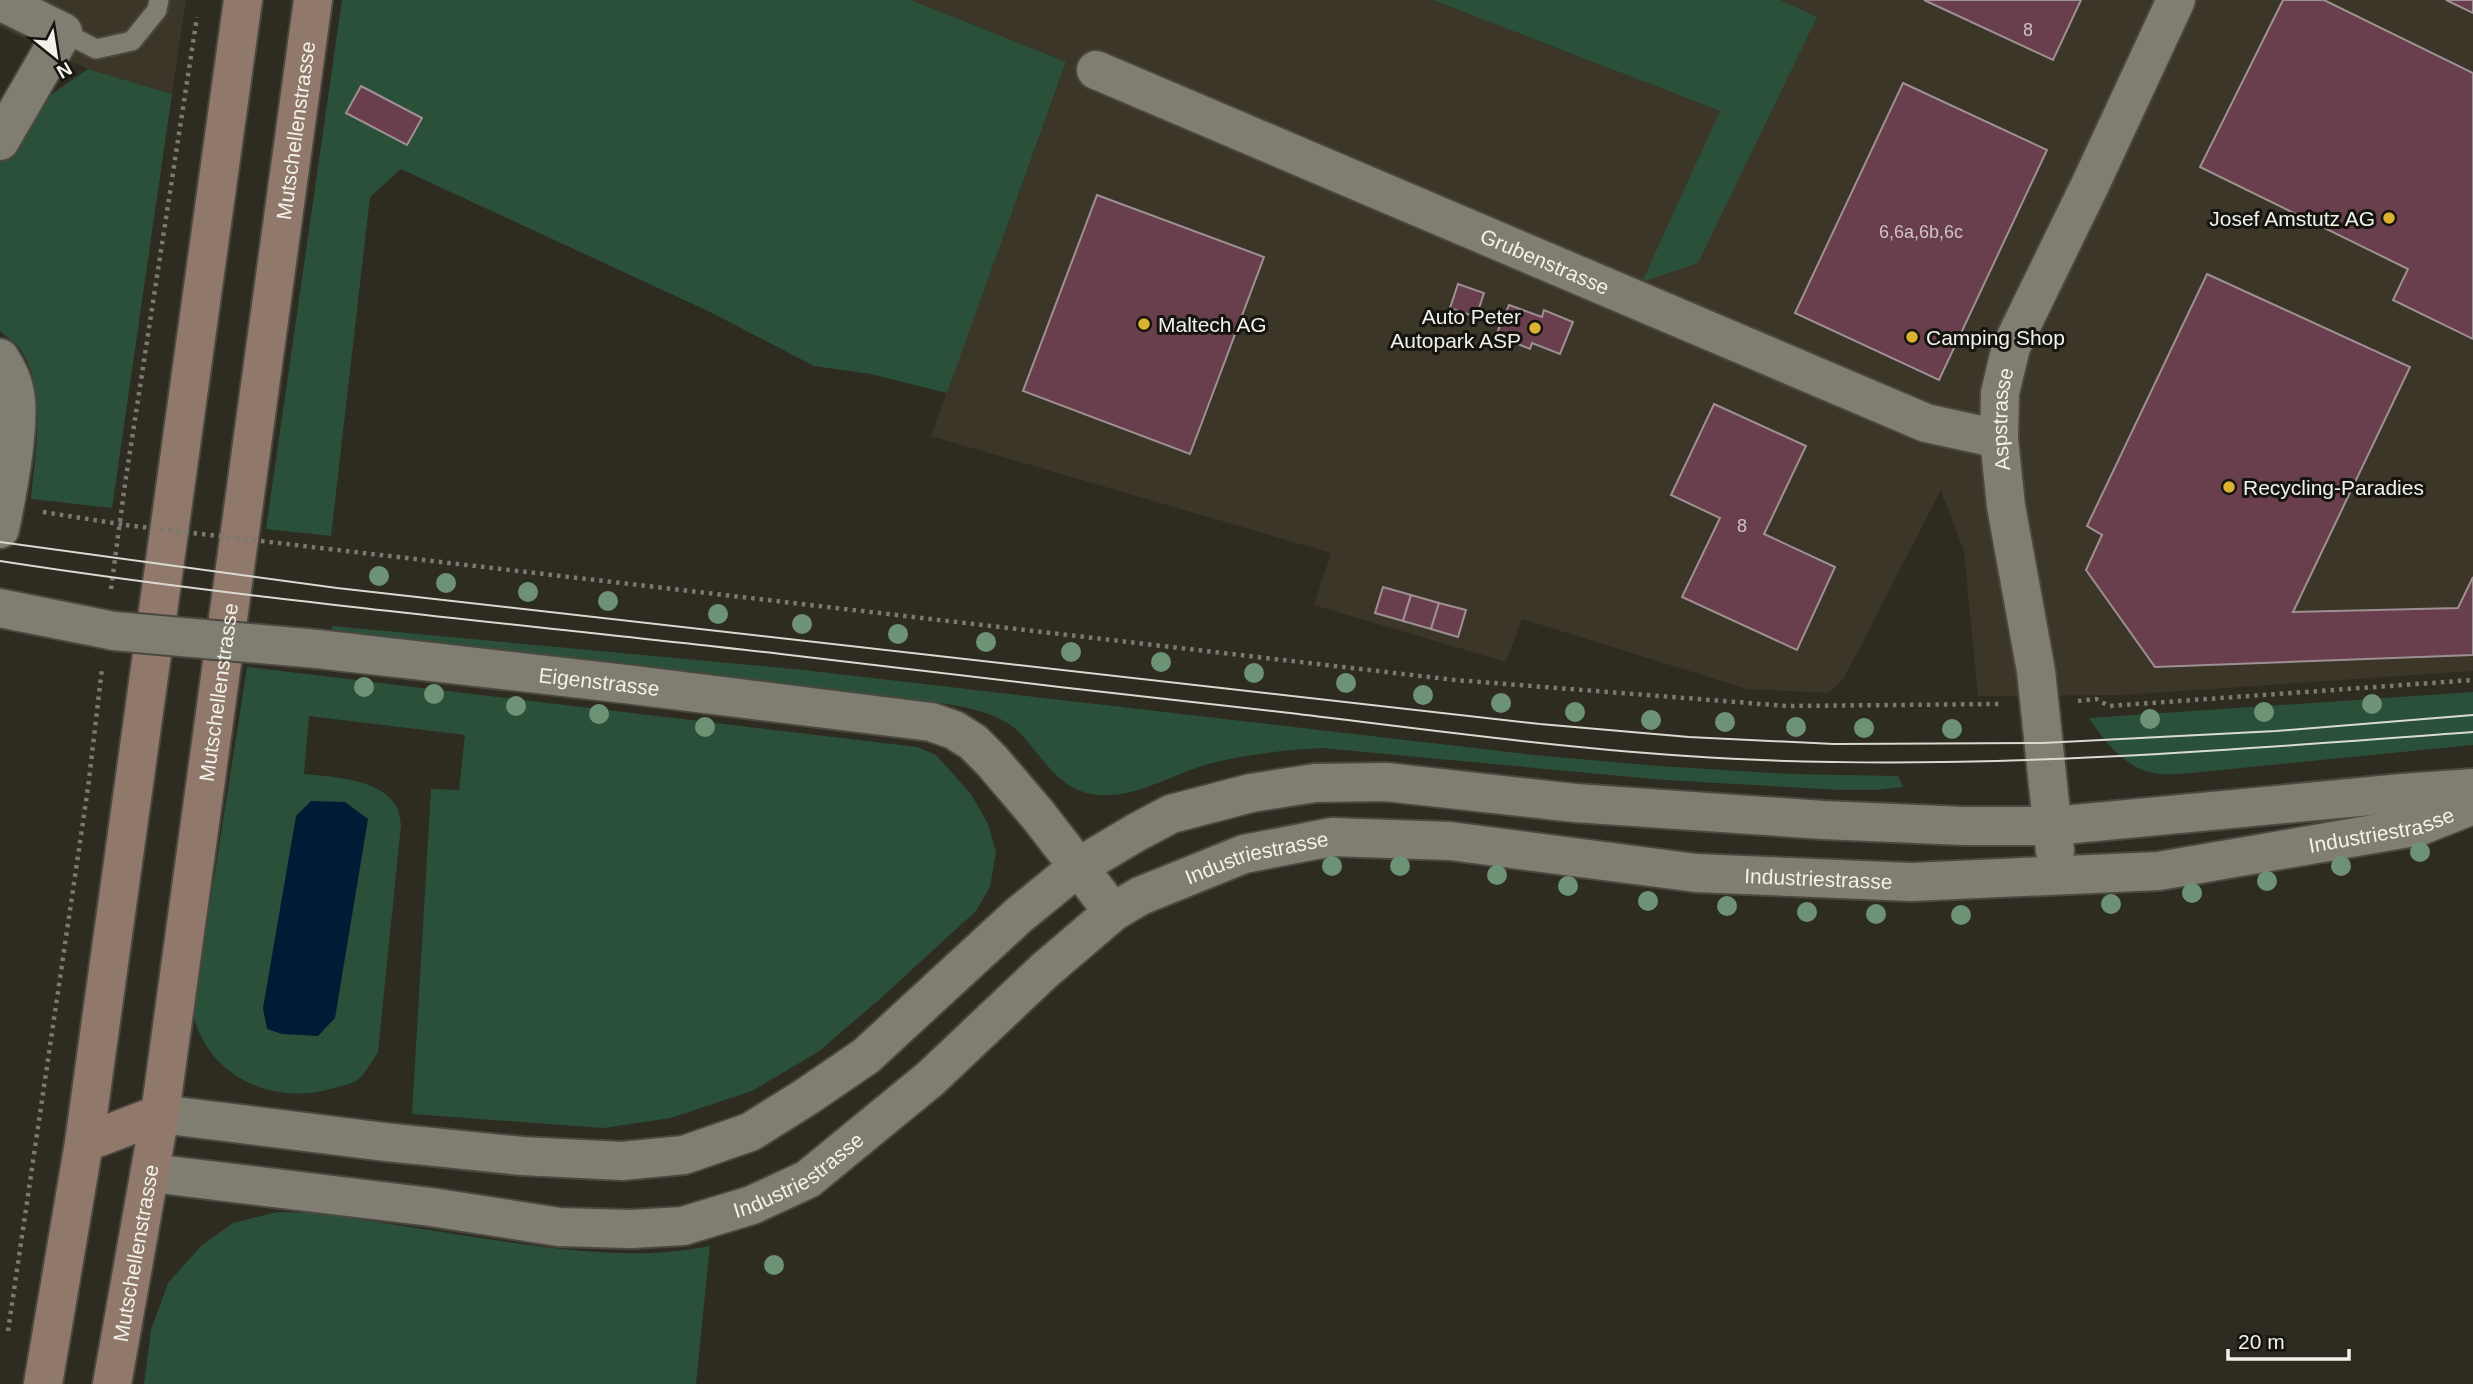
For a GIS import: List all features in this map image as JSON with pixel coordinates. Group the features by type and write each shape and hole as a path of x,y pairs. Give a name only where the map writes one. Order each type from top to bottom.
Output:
{"main road":[{"path":"43,1384 84,1143 243,0"},
{"name":"Mutschellenstrasse","path":"112,1384 160,1114 313,0"},
{"path":"84,1143 160,1114"},
{"path":"84,1143 151,1173"}],"street":[{"name":"Aspstrasse","path":"2056,874 2036,671 2006,506 1998,439 2000,393 2011,347 2176,0"},
{"path":"0,1 63,32 0,141"},
{"name":"Grubenstrasse","path":"1096,70 1926,423 1998,439"},
{"path":"0,358 9,372 17,412 3,514"},
{"name":"Eigenstrasse","path":"0,608 110,630 317,649 931,722 954,730 973,742 1038,816 1113,912"},
{"name":"Industriestrasse","path":"160,1114 522,1156 622,1161 684,1156 750,1132 866,1056 1019,915 1078,867 1171,814 1251,793 1315,783 1386,782 1575,803 1824,820 1964,826 2053,825 2473,788"},
{"name":"Industriestrasse","path":"151,1173 431,1207 559,1227 631,1229 683,1226 752,1205 808,1179 931,1078 1044,971 1113,912 1140,896 1244,854 1332,838 1450,841 1696,873 1911,883 2159,871 2420,826 2473,805"}],"lane":[{"path":"63,32 96,49 132,41 157,10 159,0"}],"path":[{"path":"6,1343 110,630 119,524 198,12"},
{"path":"3,514 34,511 126,525 1455,680 1787,706 1986,704"},
{"path":"2081,701 2096,699 2109,706 2473,680"}],"shaded area":[{"path":"0,0 186,0 172,94 88,69 0,27"},
{"path":"911,0 1433,0 1720,111 1769,0 2473,0 2473,671 2122,695 1978,696 1964,552 1941,490 1844,678 1829,693 1747,689 1522,619 1506,662 1314,605 1331,553 931,436 1066,63"}],"green space":[{"path":"342,0 911,0 1066,62 947,393 871,374 814,366 710,312 401,169 370,197 331,536 266,529"},
{"path":"1433,0 1780,0 1817,17 1698,263 1642,282 1720,111"},
{"path":"88,69 172,94 112,508 31,499 37,440 37,398 27,361 17,345 0,331 0,159 29,110"},
{"path":"332,626 804,670 1534,755 1790,774 1898,776 1903,787 1842,790 1664,780 1322,748 1229,759 1130,792 1095,795 1078,790 1061,779 1013,727 987,713 967,708 331,633"},
{"path":"247,667 917,747 936,755 971,794 988,824 996,852 990,887 976,911 818,1052 752,1091 671,1118 604,1128 412,1114 431,789 459,790 465,735 309,716 304,774 342,778 380,790 390,798 399,814 401,825 378,1052 362,1076 350,1084 311,1093 267,1090 228,1070 213,1055 201,1036 193,1014"},
{"path":"2473,692 2473,745 2181,774 2156,774 2133,765 2108,744 2089,718"},
{"path":"277,1212 318,1213 571,1250 654,1253 710,1246 696,1384 144,1384 151,1330 168,1283 202,1245 233,1223"}],"water":[{"path":"311,801 345,802 368,819 335,1018 318,1036 282,1034 267,1029 263,1008 296,816"}],"building":[{"path":"1924,0 2081,0 2053,60"},
{"name":"Josef Amstutz AG","path":"2283,0 2324,0 2473,73 2473,339 2393,300 2408,269 2200,167"},
{"path":"2446,0 2473,0 2473,13"},
{"path":"1903,83 2047,150 1939,380 1795,313"},
{"path":"361,86 422,118 407,145 346,113"},
{"name":"Maltech AG","path":"1097,195 1264,257 1190,454 1023,391"},
{"name":"Recycling-Paradies","path":"2207,274 2410,367 2293,612 2458,608 2473,577 2473,655 2155,667 2086,570 2102,535 2087,526"},
{"path":"1458,284 1484,293 1476,317 1450,308"},
{"name":"Auto Peter Autopark ASP","path":"1509,305 1542,317 1544,310 1573,322 1560,354 1532,343 1530,349 1496,335"},
{"path":"1714,404 1806,446 1764,534 1835,567 1797,650 1682,597 1720,518 1671,495"},
{"path":"1383,587 1411,595 1403,621 1375,613"},
{"path":"1411,595 1439,603 1431,629 1403,621"},
{"path":"1439,603 1466,610 1458,637 1431,629"}],"tram line":[{"path":"0,542 337,588 1540,724 1689,737 1834,744 2043,743 2276,731 2473,715"},
{"path":"0,561 292,600 1488,737 1687,756 1884,763 1982,761 2179,753 2473,732"}],"place":[{"name":"Josef Amstutz AG","path":"2389,218"},
{"name":"Maltech AG","path":"1144,324"},
{"name":"Auto Peter Autopark ASP","path":"1535,328"},
{"name":"Camping Shop","path":"1912,337"},
{"name":"Recycling-Paradies","path":"2229,487"}]}
